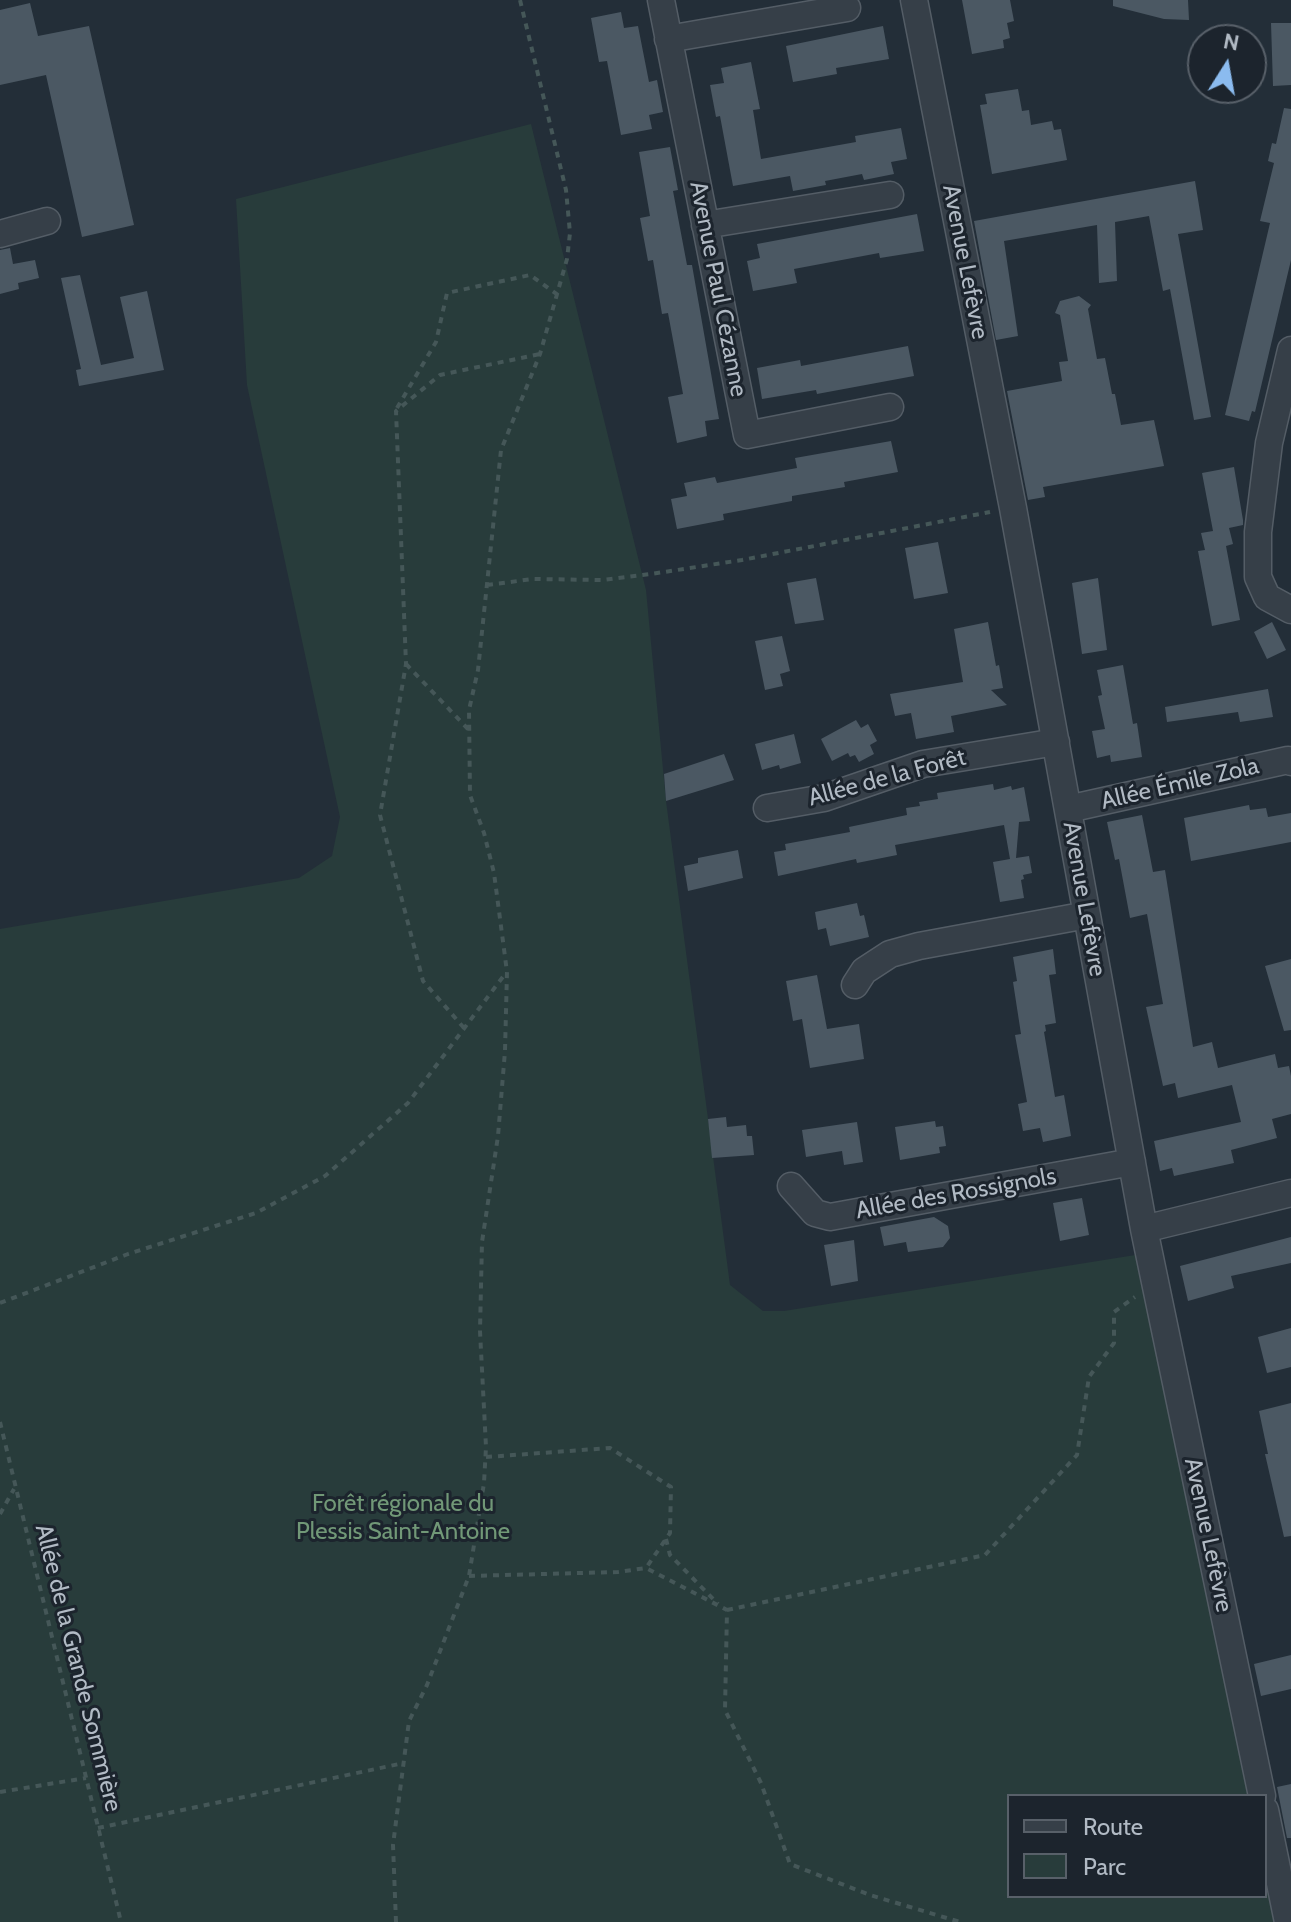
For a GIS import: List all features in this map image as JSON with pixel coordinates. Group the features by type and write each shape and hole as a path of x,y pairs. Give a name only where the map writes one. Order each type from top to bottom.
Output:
{"street":[{"name":"Avenue Paul Cézanne","path":"661,0 747,435 890,407"},
{"name":"Avenue Lefèvre","path":"914,0 1013,508 1144,1229 1262,1794"},
{"path":"668,39 847,8"},
{"path":"705,225 890,195"},
{"path":"0,234 47,221"},
{"path":"1291,350 1269,443 1258,532 1258,577 1267,597 1291,610"},
{"name":"Allée de la Forêt","path":"767,808 824,798 923,764 1056,742"},
{"name":"Allée Émile Zola","path":"1068,809 1288,760 1291,762"},
{"path":"855,985 864,971 890,954 1087,915"},
{"name":"Allée des Rossignols","path":"791,1186 815,1213 830,1217 1132,1162"},
{"path":"1144,1229 1291,1193"},
{"path":"1267,1820 1288,1922"}],"path":[{"path":"396,1922 393,1845 409,1721 427,1685 469,1576 486,1457 480,1331 482,1242 498,1136 507,972 494,873 470,795 468,729 501,450 540,354 558,295 570,233 566,190 520,0"},
{"path":"464,1028 423,981 380,815 406,664 396,411 436,342 447,293 530,275 558,295"},
{"path":"396,411 440,375 540,354"},
{"path":"487,585 533,579 602,580 651,574 742,560 1013,508"},
{"path":"406,664 468,729"},
{"path":"0,1303 128,1254 256,1213 325,1176 408,1103 507,972"},
{"path":"469,1576 618,1572 646,1568 726,1610 985,1555 1077,1455 1089,1377 1114,1343 1114,1312 1144,1291"},
{"name":"Allée de la Grande Sommière","path":"0,1422 121,1922"},
{"path":"486,1457 610,1448 671,1487 670,1533 646,1568"},
{"path":"0,1514 16,1487"},
{"path":"666,1539 670,1555 726,1610 725,1710 761,1783 790,1864 870,1895 960,1922"},
{"path":"98,1828 404,1763"},
{"path":"0,1792 86,1778"}],"green space":[{"name":"Forêt régionale du Plessis Saint-Antoine","path":"531,124 646,590 666,801 730,1285 763,1311 784,1311 1148,1253 1252,1794 1007,1794 1007,1898 1267,1898 1267,1875 1276,1922 0,1922 0,929 299,878 332,856 340,817 247,385 236,199"}],"building":[{"path":"962,0 1010,0 1014,21 1007,23 1010,38 1003,40 1004,48 972,54"},
{"path":"1113,0 1188,0 1189,20 1164,19 1113,6"},
{"path":"30,3 38,36 89,26 134,225 82,237 46,75 0,85 0,10"},
{"path":"621,12 624,28 638,26 649,82 657,80 663,112 649,115 652,129 621,135 607,61 599,62 591,18"},
{"path":"1271,23 1291,23 1291,85 1273,86"},
{"path":"883,26 889,59 836,68 837,74 793,82 786,46"},
{"path":"751,62 760,109 753,110 761,159 856,142 855,136 901,128 907,159 891,162 894,174 864,180 862,174 793,191 790,176 733,186 720,116 716,117 710,85 724,83 721,68"},
{"path":"1018,89 1022,111 1029,110 1031,125 1052,121 1054,130 1061,129 1067,160 992,174 980,105 987,104 985,94"},
{"path":"1284,108 1291,109 1291,260 1255,412 1252,411 1249,421 1225,415 1270,223 1260,221 1274,163 1268,161 1272,143 1276,144"},
{"path":"670,147 678,190 673,191 687,265 692,265 719,419 705,421 707,436 677,443 668,397 683,394 668,313 662,314 653,260 648,261 640,218 650,216 639,152"},
{"path":"1195,181 1203,230 1178,234 1211,417 1194,420 1170,289 1163,291 1149,216 1115,222 1117,281 1099,283 1097,225 1004,241 1018,336 996,340 974,221"},
{"path":"917,214 924,251 880,258 879,253 794,269 797,283 753,291 747,261 760,258 757,244"},
{"path":"10,248 13,264 35,260 39,278 18,283 19,289 0,294 0,250"},
{"path":"80,275 101,365 134,358 120,297 147,291 164,370 79,386 76,370 81,369 61,278"},
{"path":"1079,296 1091,305 1088,309 1097,359 1105,358 1121,425 1154,420 1164,466 1043,487 1045,497 1028,500 1007,391 1062,381 1059,362 1068,361 1060,315 1055,313 1060,301"},
{"path":"908,346 914,376 817,394 816,390 762,399 757,368 800,360 801,366"},
{"path":"891,441 898,472 844,482 845,487 792,496 792,501 723,514 724,520 677,529 671,499 687,496 684,483 715,477 717,483 797,468 795,458"},
{"path":"1234,467 1243,525 1229,528 1233,544 1226,546 1240,620 1212,626 1198,551 1205,550 1201,533 1213,531 1202,473"},
{"path":"938,542 948,593 914,599 905,548"},
{"path":"816,578 824,620 795,624 787,583"},
{"path":"1098,578 1107,650 1082,654 1072,583"},
{"path":"988,622 1003,688 991,690 1007,705 951,716 954,732 916,739 911,713 895,716 890,694 963,682 954,629"},
{"path":"1272,622 1286,650 1267,659 1254,632"},
{"path":"782,636 790,671 780,674 783,686 765,690 755,641"},
{"path":"1123,665 1142,757 1111,762 1110,755 1097,758 1092,731 1105,729 1098,696 1102,695 1097,670"},
{"path":"1268,689 1273,717 1240,722 1238,712 1167,722 1165,707"},
{"path":"856,720 861,728 868,724 877,741 870,745 874,754 859,762 855,755 850,757 848,753 832,761 821,739"},
{"path":"794,734 801,763 762,770 755,744"},
{"path":"724,754 734,780 666,801 664,774"},
{"path":"993,784 994,790 1024,787 1030,821 1019,822 1016,858 1029,856 1032,873 1023,875 1024,879 1021,880 1024,898 1000,902 993,862 1010,859 1004,825 895,845 897,855 857,863 856,859 778,876 774,852 786,850 785,844 850,832 849,827 907,815 906,808 938,799 937,793"},
{"path":"1249,805 1250,810 1266,808 1268,817 1291,813 1291,842 1191,861 1184,818"},
{"path":"1142,815 1153,872 1165,870 1193,1047 1212,1042 1218,1068 1275,1054 1278,1068 1289,1066 1291,1076 1291,1114 1272,1119 1277,1138 1231,1150 1234,1163 1174,1176 1172,1168 1160,1171 1154,1141 1241,1122 1232,1085 1178,1098 1175,1083 1163,1086 1146,1007 1163,1004 1147,914 1130,918 1119,859 1115,860 1107,822"},
{"path":"738,850 743,878 688,891 684,866 698,863 698,858"},
{"path":"857,903 860,916 864,915 869,937 830,946 826,928 818,930 815,912"},
{"path":"1053,949 1056,974 1049,975 1056,1023 1045,1025 1044,1032 1055,1097 1064,1095 1071,1136 1043,1142 1040,1128 1023,1131 1018,1104 1027,1102 1015,1035 1021,1034 1013,982 1017,981 1013,957"},
{"path":"1291,959 1291,1030 1284,1031 1265,966"},
{"path":"817,975 827,1029 859,1024 864,1059 810,1068 802,1019 793,1021 786,981"},
{"path":"726,1117 727,1127 746,1125 747,1136 752,1136 754,1155 712,1158 708,1119"},
{"path":"935,1121 936,1127 943,1126 946,1146 939,1147 940,1153 900,1160 895,1127"},
{"path":"857,1122 863,1162 844,1165 842,1151 806,1157 802,1130"},
{"path":"1082,1198 1089,1235 1060,1241 1053,1203"},
{"path":"934,1217 948,1226 950,1238 943,1247 908,1252 906,1242 884,1246 880,1227"},
{"path":"1291,1237 1291,1263 1231,1276 1234,1288 1188,1301 1180,1266"},
{"path":"854,1240 858,1281 831,1286 824,1245"},
{"path":"1291,1328 1291,1367 1267,1373 1258,1337"},
{"path":"1291,1403 1291,1536 1284,1537 1265,1454 1268,1454 1259,1411"},
{"path":"1291,1655 1291,1689 1261,1696 1254,1664"},
{"path":"1291,1784 1291,1838 1287,1838 1277,1787"}]}
